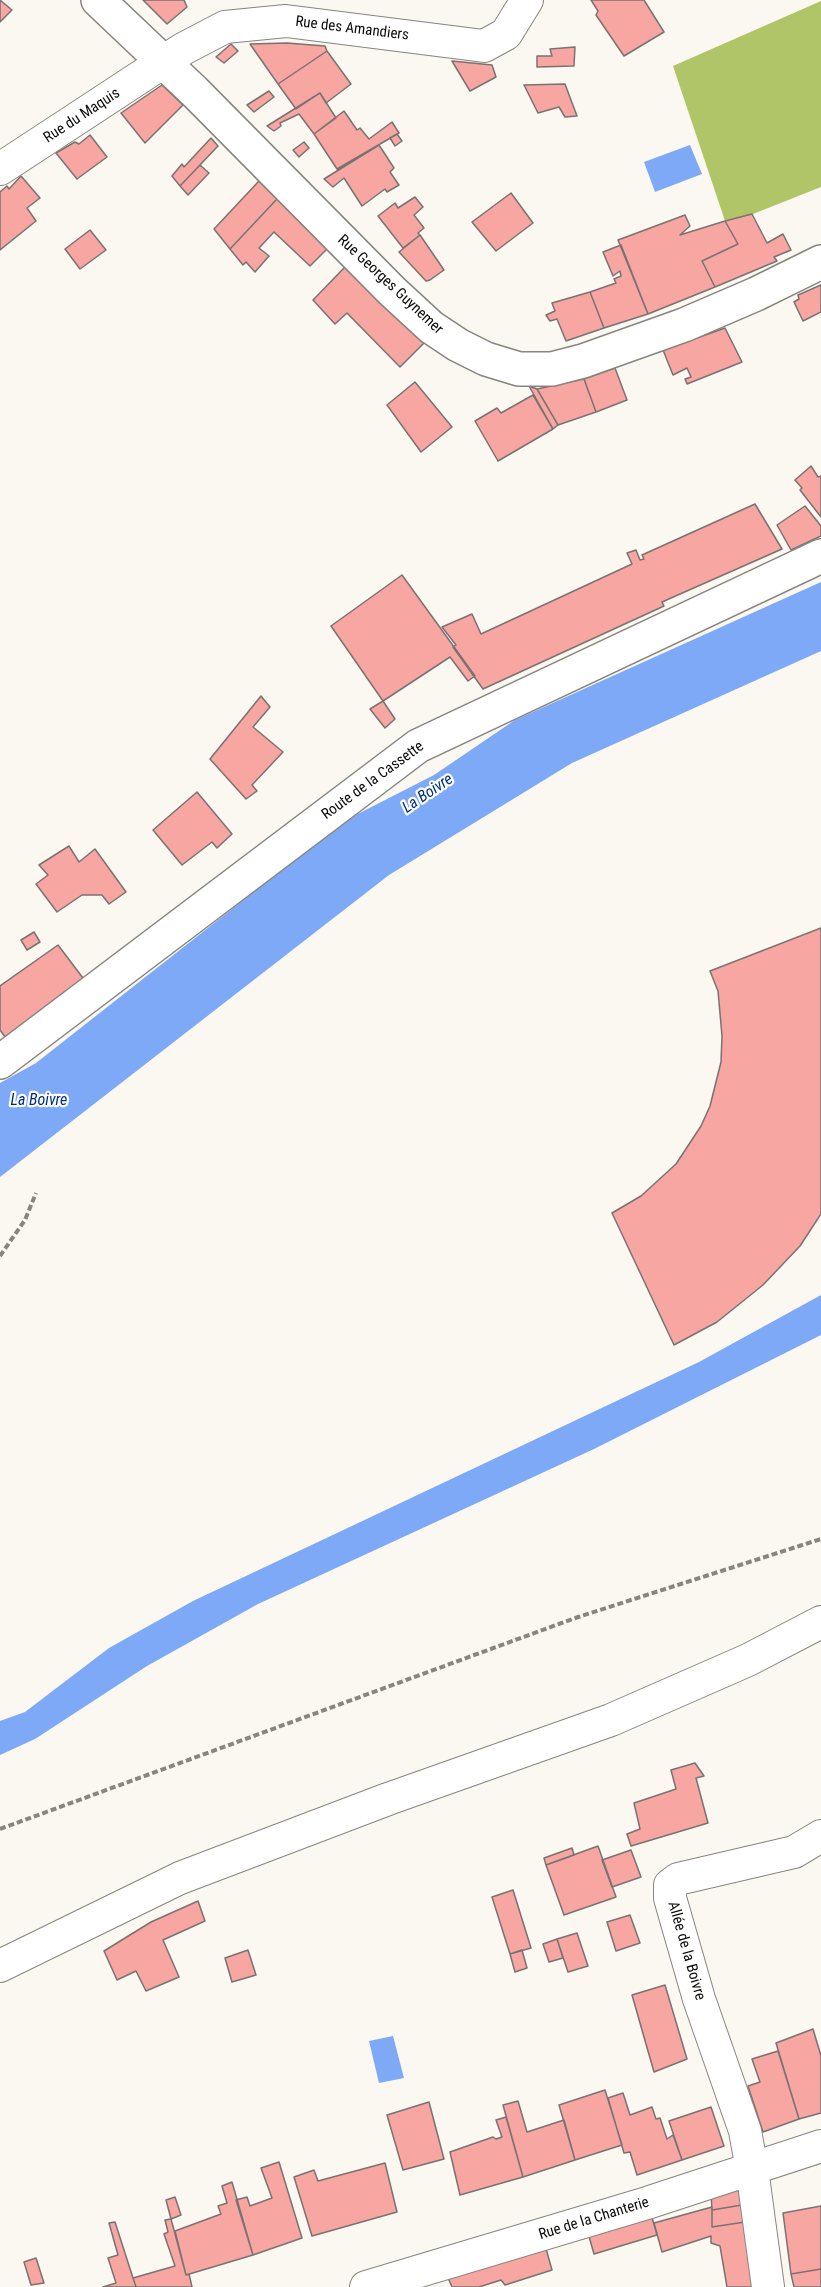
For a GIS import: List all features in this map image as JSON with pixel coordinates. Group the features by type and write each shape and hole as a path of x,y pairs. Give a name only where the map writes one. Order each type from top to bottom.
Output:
{"street":[{"name":"Rue Georges Guynemer","path":"98,0 164,62 431,327 458,345 497,362 519,369 552,369 583,361 684,325 756,294 821,262"},
{"name":"Rue des Amandiers","path":"164,62 183,48 225,27 286,21 328,13 484,46 506,34 527,0"},
{"name":"Rue du Maquis","path":"0,169 164,62"},
{"name":"Route de la Cassette","path":"0,1062 418,746 821,556"},
{"path":"0,1966 180,1878 388,1799 611,1720 748,1660 821,1622"},
{"name":"Allée de la Boivre","path":"753,2169 744,2131 696,1988 670,1898 670,1885 678,1879 794,1852 821,1836"},
{"name":"Rue de la Chanterie","path":"366,2287 647,2203 821,2146"},
{"path":"753,2169 768,2287"}],"path":[{"path":"0,1256 25,1221 36,1193"},
{"path":"0,1829 578,1617 821,1539"}],"green space":[{"path":"821,1 821,187 753,214 725,221 673,66"}],"water":[{"path":"690,145 702,174 655,192 644,162"},
{"name":"La Boivre","path":"821,582 821,651 572,763 389,875 0,1177 0,1083 36,1063 344,821 434,775 515,720"},
{"path":"821,1295 821,1335 594,1449 258,1604 147,1666 35,1739 0,1755 0,1721 25,1712 109,1648 193,1601 699,1362"},
{"path":"393,2036 404,2078 379,2083 369,2041"}],"building":[{"path":"0,0 12,10 0,22"},
{"path":"143,0 184,0 187,7 167,24"},
{"path":"591,0 644,0 664,32 624,56 596,15 598,11"},
{"path":"287,43 325,46 327,51 278,84 250,44"},
{"path":"231,44 238,51 224,63 216,57"},
{"path":"575,47 574,66 537,67 537,56 552,56 550,49"},
{"path":"327,51 351,84 326,103 320,93 296,109 278,84"},
{"path":"452,61 492,65 496,77 470,91"},
{"path":"565,84 577,116 565,117 559,107 538,113 524,85"},
{"path":"162,85 183,105 145,143 121,113"},
{"path":"269,91 274,97 254,112 247,105"},
{"path":"320,93 336,118 314,134 299,114 280,123 281,126 274,131 267,126"},
{"path":"344,111 357,130 360,128 369,139 392,122 399,133 337,169 314,134"},
{"path":"397,134 402,141 395,146 390,138"},
{"path":"90,135 107,157 77,179 56,153 75,142 79,144"},
{"path":"211,138 218,146 180,186 172,176 182,164 184,167"},
{"path":"304,142 309,148 299,157 293,150"},
{"path":"379,145 394,168 390,172 399,185 387,192 385,189 362,206 344,178 333,187 324,179"},
{"path":"200,165 209,173 188,195 180,186"},
{"path":"21,176 40,198 27,208 36,221 0,250 0,192 7,186 9,189"},
{"path":"259,181 277,199 230,249 214,229"},
{"path":"511,193 533,223 496,251 472,222"},
{"path":"415,197 423,207 414,215 424,228 418,233 420,235 403,248 378,216 395,203 398,208"},
{"path":"277,199 327,249 310,266 274,232 259,248 269,256 255,272 246,262 243,265 230,249"},
{"path":"752,214 767,243 783,234 791,250 774,257 777,261 715,287 702,261 738,244 725,221"},
{"path":"685,215 690,226 680,235 725,221 738,244 702,261 715,287 648,314 618,240"},
{"path":"90,230 106,250 80,269 65,249"},
{"path":"420,235 444,270 426,281 399,252"},
{"path":"621,245 648,314 604,328 590,292 616,283 614,279 621,276 620,271 613,276 603,252"},
{"path":"345,267 424,343 400,367 347,313 335,324 313,300"},
{"path":"821,285 821,312 803,321 794,302 799,299 798,295"},
{"path":"590,292 604,328 566,341 557,319 550,321 546,315 555,311 552,303"},
{"path":"725,328 742,362 687,384 685,379 691,377 687,368 673,375 663,350"},
{"path":"615,368 627,400 596,412 584,379"},
{"path":"584,379 596,412 558,425 537,389"},
{"path":"415,382 452,427 421,452 387,405"},
{"path":"529,386 537,389 558,425 553,429"},
{"path":"533,395 553,429 498,461 475,421 497,408 501,413"},
{"path":"811,466 818,477 821,476 821,517 795,480"},
{"path":"755,504 782,549 662,602 664,606 483,689 453,647 456,645 442,627 472,614 481,634 632,564 627,553 636,550 640,560 644,559 642,555"},
{"path":"805,506 821,526 821,536 791,550 777,525"},
{"path":"402,575 475,676 468,681 450,657 383,701 331,626"},
{"path":"261,696 270,707 253,727 283,752 252,785 257,791 246,799 210,759"},
{"path":"383,701 395,719 385,728 370,709"},
{"path":"197,792 232,834 217,848 212,842 182,865 153,830"},
{"path":"69,846 79,862 95,849 126,892 109,904 102,895 82,895 57,912 36,884 48,875 39,865"},
{"path":"821,928 821,1214 800,1246 763,1285 717,1322 674,1345 612,1213 641,1196 676,1164 701,1126 710,1106 721,1062 722,1036 718,991 710,971"},
{"path":"34,932 40,942 27,950 21,940"},
{"path":"58,945 86,982 5,1037 0,1030 0,986"},
{"path":"695,1763 704,1776 696,1778 708,1823 631,1846 627,1834 640,1829 634,1803 676,1789 671,1770"},
{"path":"598,1846 616,1897 564,1915 546,1865"},
{"path":"572,1848 574,1855 546,1865 544,1858"},
{"path":"631,1850 641,1877 612,1887 602,1860"},
{"path":"513,1890 531,1948 510,1954 492,1897"},
{"path":"198,1901 205,1921 163,1940 179,1977 146,1991 136,1971 117,1980 104,1951 151,1922"},
{"path":"630,1915 640,1943 616,1951 607,1922"},
{"path":"577,1933 588,1966 568,1972 557,1939"},
{"path":"557,1939 563,1958 549,1962 543,1944"},
{"path":"248,1950 256,1975 232,1982 225,1958"},
{"path":"522,1950 527,1968 515,1972 510,1954"},
{"path":"665,1985 687,2059 654,2072 632,1995"},
{"path":"813,2029 821,2056 821,2113 799,2119 776,2043"},
{"path":"778,2051 799,2119 763,2132 748,2086 760,2082 752,2059"},
{"path":"605,2090 622,2145 575,2160 559,2105"},
{"path":"623,2093 630,2115 652,2107 656,2119 660,2118 667,2139 673,2135 682,2160 637,2175 630,2152 624,2153 608,2098"},
{"path":"518,2101 527,2132 564,2120 575,2160 523,2177 503,2105"},
{"path":"429,2102 444,2159 403,2170 387,2115"},
{"path":"711,2107 724,2146 682,2160 669,2121"},
{"path":"506,2117 523,2177 460,2195 450,2152 493,2137 496,2139 502,2137 496,2120"},
{"path":"279,2162 302,2238 253,2255 236,2200 247,2197 250,2206 272,2198 261,2168"},
{"path":"385,2163 397,2212 312,2236 294,2177 314,2170 318,2181"},
{"path":"232,2182 253,2255 186,2275 175,2231 221,2214 218,2206 227,2203 222,2186"},
{"path":"729,2187 741,2190 742,2205 712,2210 711,2193"},
{"path":"175,2197 181,2215 171,2219 166,2200"},
{"path":"742,2205 745,2222 712,2227 712,2210"},
{"path":"821,2206 821,2269 791,2274 783,2213"},
{"path":"712,2207 712,2227 745,2222 752,2287 727,2287 720,2246 711,2243 711,2236 662,2252 654,2223"},
{"path":"651,2214 657,2235 594,2254 588,2233"},
{"path":"171,2219 186,2275 189,2274 192,2287 136,2287 133,2278 175,2266 164,2234 168,2232 165,2220"},
{"path":"115,2222 136,2287 103,2287 116,2283 108,2258 118,2255 109,2223"},
{"path":"545,2245 552,2270 505,2285 501,2280 479,2287 452,2287 446,2273"},
{"path":"36,2258 44,2283 31,2285 24,2262"},
{"path":"821,2269 821,2287 794,2287 791,2274"}]}
